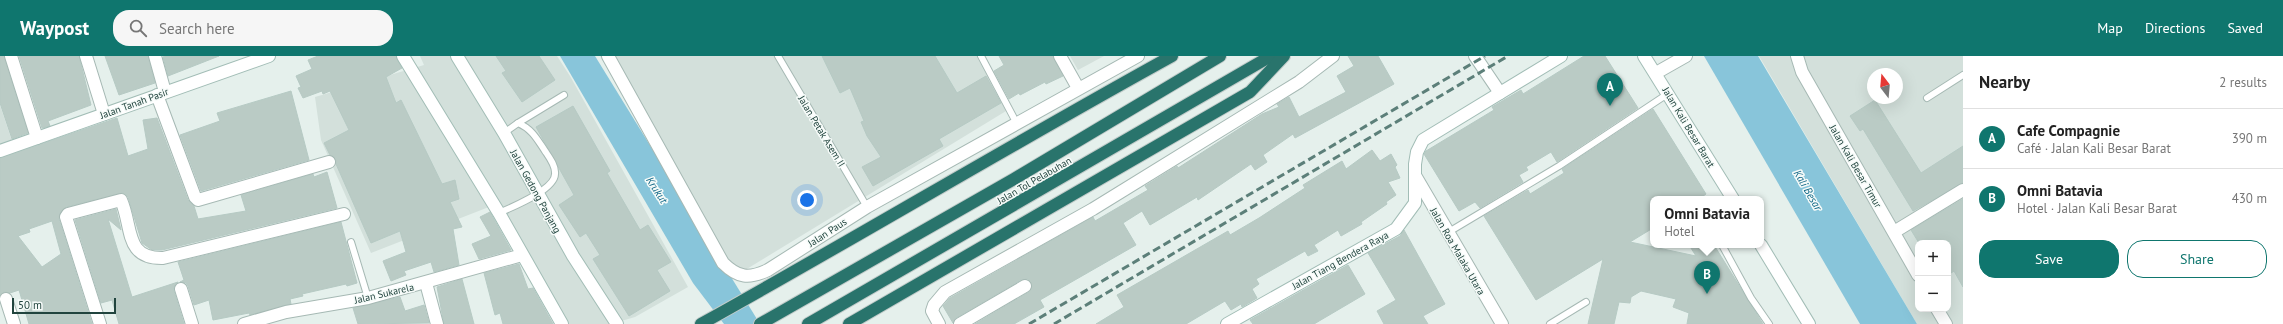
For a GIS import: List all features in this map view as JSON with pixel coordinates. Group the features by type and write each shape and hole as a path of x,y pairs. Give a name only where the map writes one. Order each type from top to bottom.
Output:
{"highway":[{"path":"701,324 930,195 1038,130 1172,56"},
{"name":"Jalan Tol Pelabuhan","path":"760,324 1007,183 1220,56"},
{"name":"Jalan Tol Pelabuhan","path":"808,324 1271,56"},
{"path":"849,324 1250,92 1284,56"}],"street":[{"path":"12,56 37,138"},
{"path":"86,56 104,114"},
{"path":"155,56 161,93 195,197 198,200 329,162"},
{"name":"Jalan Tanah Pasir","path":"0,151 269,56"},
{"path":"403,56 499,213 562,324"},
{"name":"Jalan Gedong Panjang","path":"457,56 504,132 572,256 617,324"},
{"name":"Jalan Paus","path":"608,56 723,263 733,273 744,276 763,273 867,207 1016,122 1138,56"},
{"path":"1060,56 1078,88"},
{"path":"939,324 932,311 934,305 945,292 1093,209 1299,82 1333,56"},
{"path":"1475,56 1500,93"},
{"name":"Jalan Tiang Bendera Raya","path":"1226,324 1396,229 1415,203 1417,152 1423,140 1562,56"},
{"name":"Jalan Kali Besar Barat","path":"1644,56 1669,93 1731,196"},
{"path":"1656,73 1686,56"},
{"name":"Jalan Kali Besar Timur","path":"1797,56 1802,72 1915,270"},
{"name":"Jalan Roa Malaka Utara","path":"1416,177 1447,233 1502,324"},
{"path":"1894,232 1963,190"},
{"path":"100,324 67,218 68,214 121,200 132,242 142,254 151,258 164,258 344,214"},
{"path":"1763,248 1809,324"},
{"name":"Jalan Sukarela","path":"244,324 286,312 368,298 522,255"},
{"path":"426,283 437,324"},
{"path":"960,324 1025,286"},
{"path":"181,289 192,324"},
{"path":"6,299 14,324"},
{"path":"1939,312 1946,324"}],"lane":[{"name":"Jalan Petak Asem II","path":"778,56 867,207"},
{"path":"981,56 1016,122"},
{"path":"1927,98 1963,75"},
{"path":"1447,233 1559,166 1669,93"},
{"path":"504,132 564,95"},
{"path":"499,213 538,194 554,180 556,173 547,154 534,133 518,123"},
{"path":"351,242 368,298"},
{"path":"1724,248 1751,298 1768,324"},
{"path":"1550,324 1586,302"}],"shaded area":[{"path":"420,56 557,56 570,76 688,287 635,317 611,324 559,324 494,205 371,253 321,140 315,97 424,65"},
{"path":"600,56 982,56 1011,108 732,278"},
{"path":"1070,56 1104,56 1078,70"},
{"path":"1759,56 1963,56 1963,324 1917,324"},
{"path":"0,105 12,141 0,145"}],"water":[{"name":"Krukut","path":"560,56 595,56 760,324 724,324 693,283"},
{"name":"Kali Besar","path":"1704,56 1758,56 1917,324 1860,324"}],"building":[{"path":"0,56 4,56 28,133 12,139 0,103"},
{"path":"19,56 79,56 91,105 48,121 50,126 42,128"},
{"path":"105,56 148,56 155,83 119,95"},
{"path":"165,56 219,56 168,76 163,57"},
{"path":"318,56 396,56 402,68 386,77 396,103 401,100 442,184 455,180 459,199 450,202 462,227 453,229 459,265 434,272 431,262 404,271 406,275 391,281 383,261 406,252 400,231 371,243 336,164 336,160 330,155 324,143 349,130 330,91 323,94 322,91 303,98 298,88 301,87 296,76 312,69 308,60"},
{"path":"496,56 539,56 555,80 522,102 502,73 506,71"},
{"path":"822,56 935,56 957,93 986,76 1001,103 939,139 943,146 873,186 862,167 881,157 867,136 861,122 864,121 850,88 840,93"},
{"path":"999,56 1053,56 1063,76 1046,84 1045,82 1020,95 1019,93 1009,99 994,71 1004,65"},
{"path":"1348,56 1378,56 1394,84 1295,138 1293,134 1263,155 1267,162 1255,170 1251,164 1198,200 1197,197 1150,225 1142,211 1123,223 1136,245 1040,300 1044,307 1014,324 975,324 1029,292 1032,286 1028,279 1021,280 956,318 953,323 943,306 950,298 1093,217 1095,221 1148,190 1145,186 1177,166 1178,168 1262,114 1279,107 1277,104 1289,97 1299,117 1346,92 1337,76 1354,66"},
{"path":"1584,56 1605,56 1638,108 1557,162 1551,152 1526,167 1528,170 1519,175 1523,182 1480,208 1475,202 1459,211 1424,154 1426,151 1494,110 1492,107 1521,90 1523,94"},
{"path":"291,91 309,160 201,191 180,135 220,121 217,113"},
{"path":"1869,104 1878,104 1921,173 1963,146 1963,183 1913,211 1863,129 1860,131 1850,116"},
{"path":"573,106 610,171 607,173 640,230 648,225 671,262 657,270 670,291 629,316 593,259 600,255 586,233 580,237 559,205 574,195 536,127"},
{"path":"1653,109 1706,194 1703,196 1650,196 1650,230 1630,242 1650,246 1650,248 1658,248 1696,256 1691,248 1716,248 1763,324 1687,324 1689,313 1673,307 1676,299 1641,291 1631,297 1630,303 1619,302 1614,324 1588,324 1603,259 1536,300 1484,216 1528,190 1530,194 1564,173 1562,169"},
{"path":"117,118 128,156 148,149 143,120 157,118 188,200 194,206 198,219 246,211 241,195 313,174 314,177 327,172 337,208 162,250 152,250 142,243 128,197 123,193 66,207 60,213 59,219 92,324 29,324 19,290 10,293 4,292 0,295 0,158","holes":["52,221 61,254 42,267 18,236 30,232 29,229"]},
{"path":"1372,150 1380,161 1391,154 1397,165 1395,167 1400,178 1388,182 1396,195 1386,202 1387,204 1361,222 1362,224 1341,236 1338,230 1314,245 1318,251 1308,256 1305,251 1256,279 1259,284 1252,289 1257,298 1242,307 1241,304 1231,310 1225,301 1186,324 1096,324 1124,307 1117,295 1228,231 1230,235 1259,218 1305,188 1303,185 1342,161 1346,169"},
{"path":"1963,199 1963,287 1954,271 1951,273 1951,240 1917,240 1911,230"},
{"path":"116,209 121,230 108,219 132,297 178,282 174,287 174,291 184,324 119,324 112,300 101,303 75,220"},
{"path":"490,212 511,250 479,259 472,244 491,236 480,217"},
{"path":"341,222 357,283 302,294 303,296 290,299 291,304 250,315 249,313 213,320 209,300 194,305 188,286 186,283 180,282 184,280 178,262"},
{"path":"1404,230 1445,304 1423,316 1428,324 1384,324 1377,311 1396,300 1368,253 1400,236"},
{"path":"519,264 528,289 533,288 553,324 503,324 500,313 495,315 484,273"},
{"path":"1348,265 1365,294 1314,324 1253,324 1250,320"},
{"path":"462,279 474,324 444,324 437,287"},
{"path":"400,297 405,311 424,305 429,323 358,324 353,308"}],"railway":[{"path":"1029,324 1485,56"},
{"path":"1054,324 1508,56"}],"place":[{"name":"Cafe Compagnie","path":"1610,106"},
{"name":"Omni Batavia","path":"1707,294"}]}
